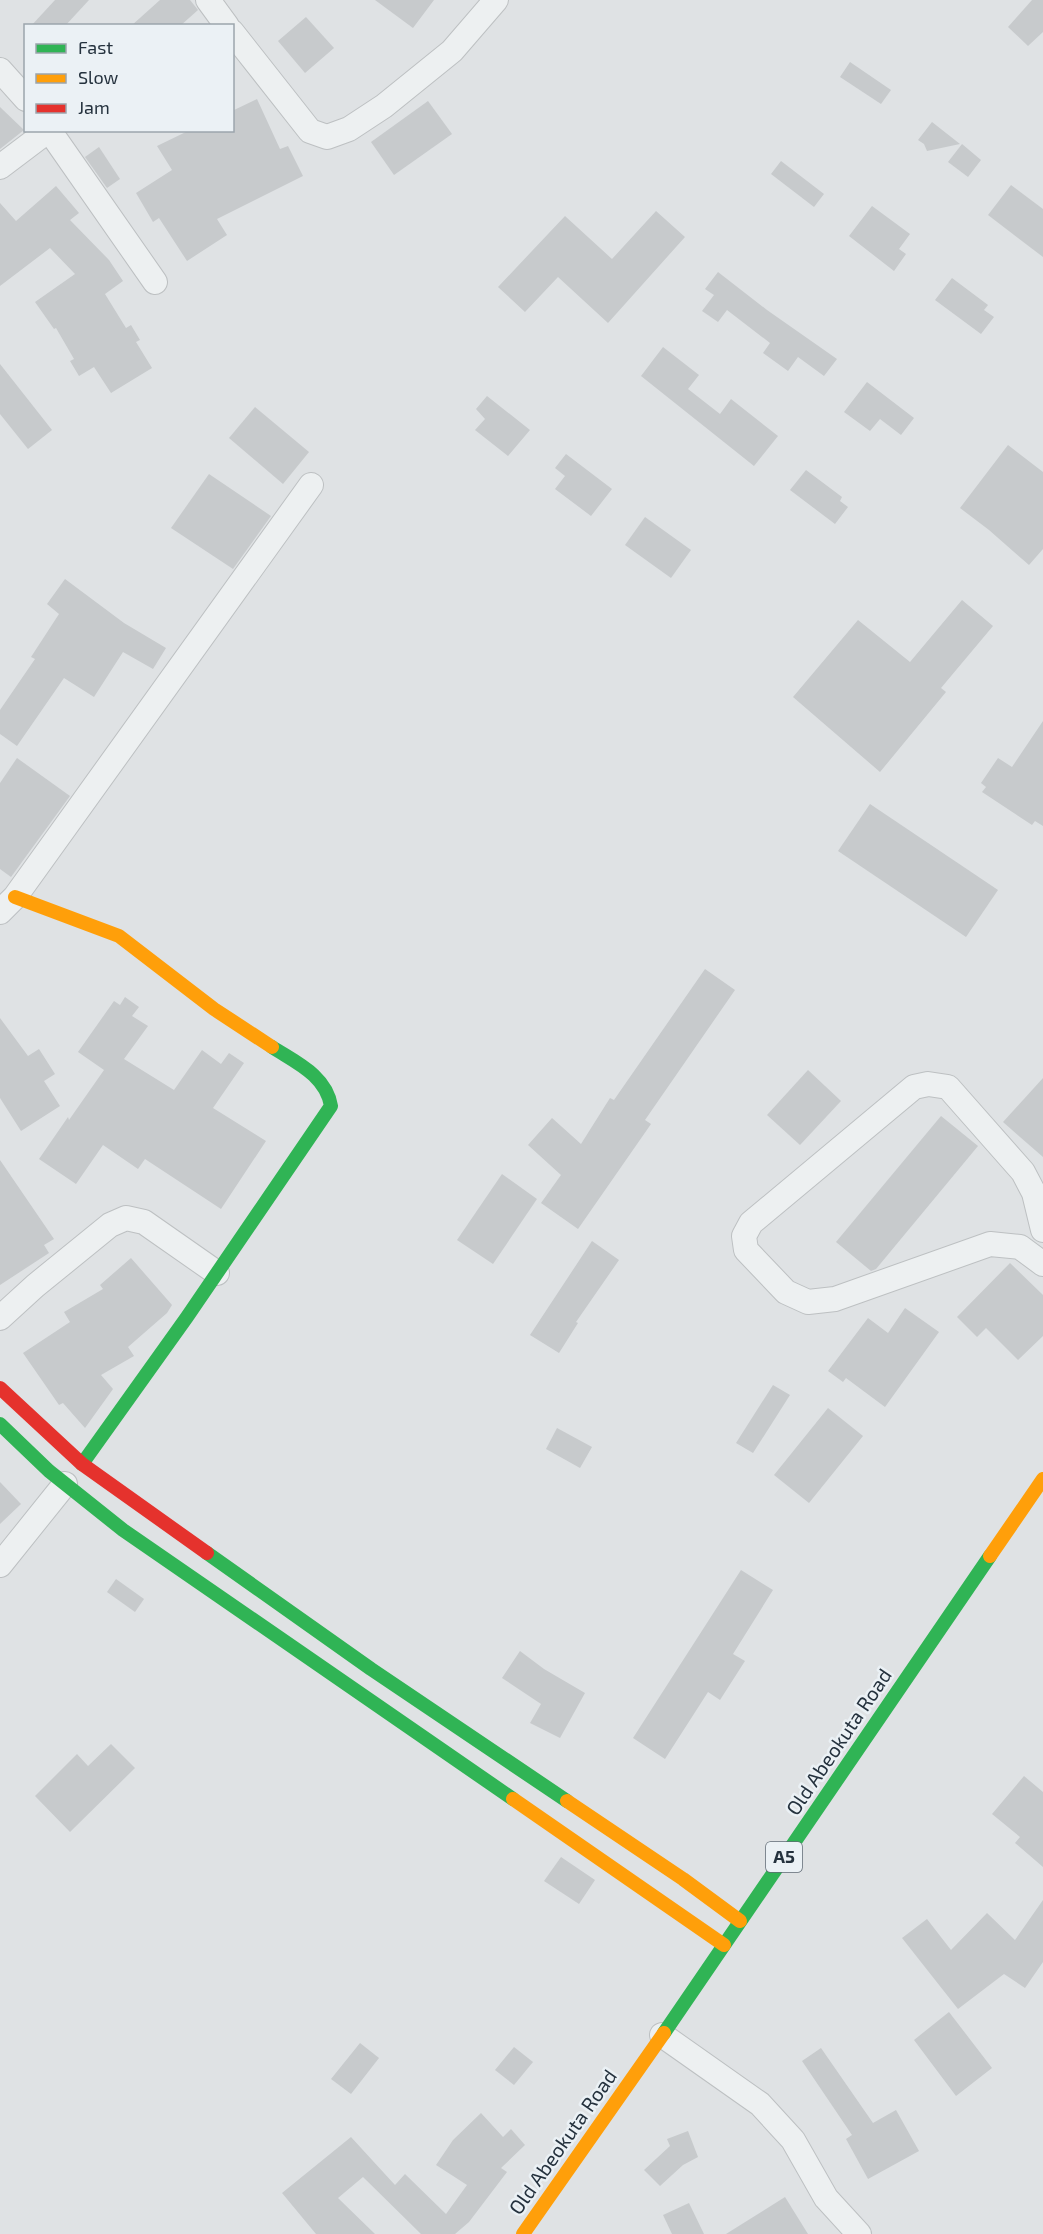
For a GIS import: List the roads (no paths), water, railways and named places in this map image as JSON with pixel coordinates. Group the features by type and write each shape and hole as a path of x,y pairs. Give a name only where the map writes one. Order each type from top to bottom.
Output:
{"main road":[{"path":"8,905 118,936 214,1009 313,1074 326,1086 330,1095 331,1106 82,1464"},
{"path":"0,1388 82,1464 371,1669 684,1879 740,1921"},
{"path":"0,1424 65,1484 123,1530 724,1945"},
{"name":"Old Abeokuta Road","path":"523,2234 1043,1479"}],"street":[{"path":"208,0 226,24"},
{"path":"234,35 310,131 327,137 349,129 384,106 452,51 496,0"},
{"path":"0,70 24,97"},
{"path":"0,167 46,132"},
{"path":"50,132 155,282"},
{"path":"8,905 311,485"},
{"path":"1043,1230 1034,1193 1023,1172 948,1087 928,1084 914,1088 896,1102 751,1223 744,1236 746,1250 786,1292 808,1302 836,1299 990,1244 1020,1246 1043,1264"},
{"path":"0,1318 35,1286 110,1225 126,1218 144,1222 217,1273"},
{"path":"0,1565 65,1484"},
{"path":"662,2035 759,2104 793,2140 830,2204 859,2234"}]}
